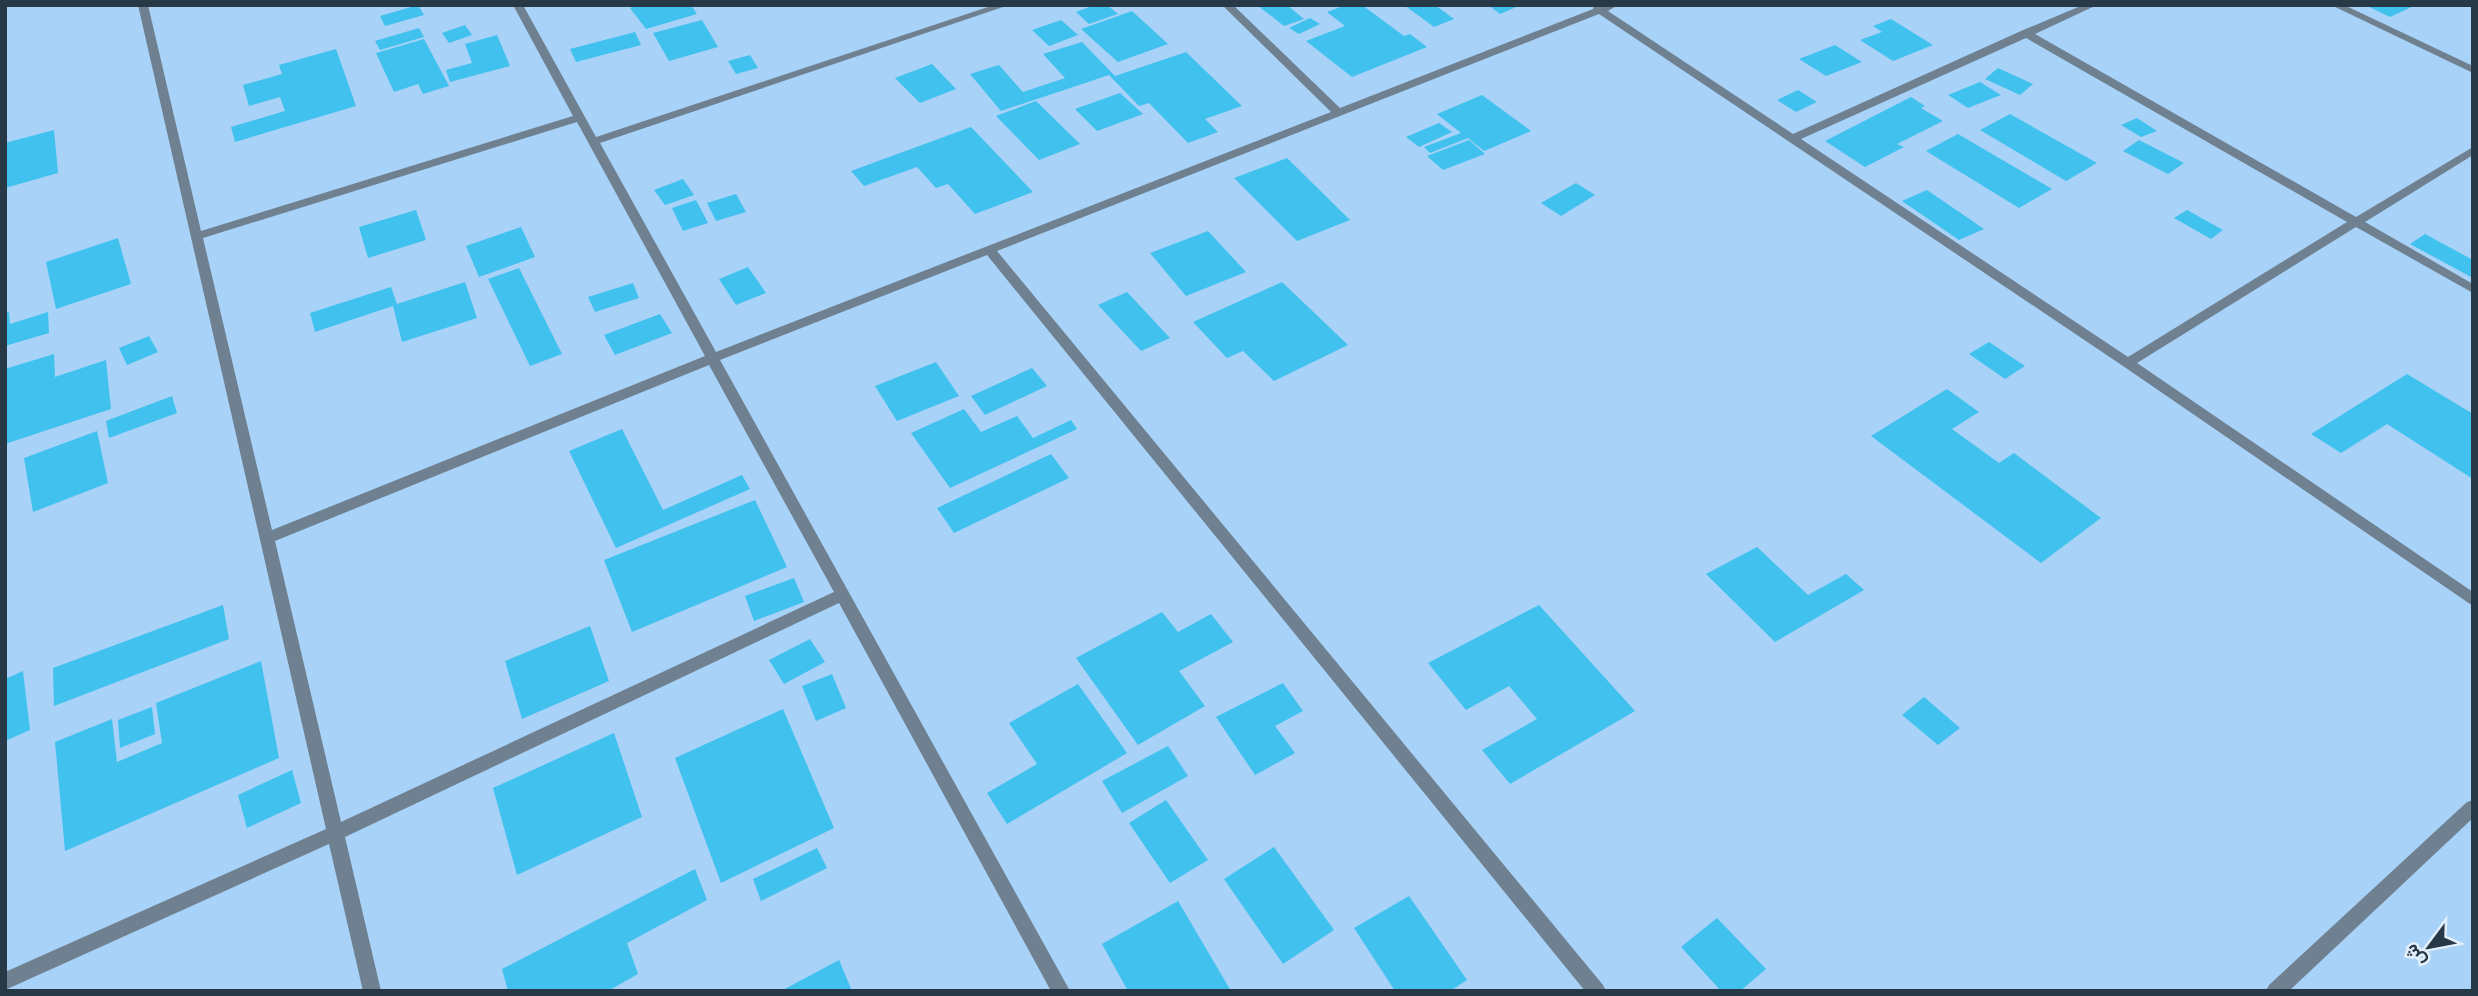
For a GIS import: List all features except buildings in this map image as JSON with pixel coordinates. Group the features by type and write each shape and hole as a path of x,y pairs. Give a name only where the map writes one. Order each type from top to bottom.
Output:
{"street":[{"path":"143,5 372,991"},
{"path":"518,5 1061,991"},
{"path":"593,142 1004,5"},
{"path":"1227,5 1339,113"},
{"path":"268,538 713,358 1339,113 1596,8 1613,5"},
{"path":"1792,139 2092,5"},
{"path":"2336,5 2473,70"},
{"path":"1596,8 2128,363 2473,600"},
{"path":"2025,33 2473,289"},
{"path":"197,236 580,117"},
{"path":"2128,363 2473,150"},
{"path":"989,250 1597,991"},
{"path":"5,981 335,833 842,595"},
{"path":"2275,991 2473,807"}]}
